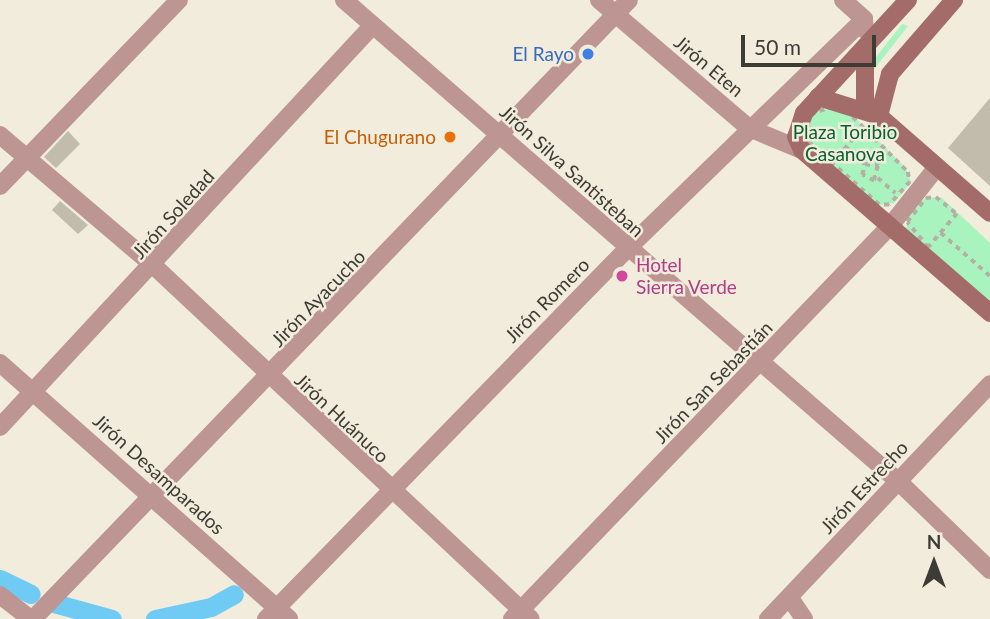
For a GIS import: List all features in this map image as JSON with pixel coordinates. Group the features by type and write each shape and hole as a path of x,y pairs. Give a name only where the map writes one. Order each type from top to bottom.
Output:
{"main road":[{"path":"908,0 818,97 798,128 802,150 990,313"},
{"path":"872,112 890,74 954,0"},
{"path":"865,48 872,112"},
{"path":"818,97 872,112 990,213"}],"street":[{"path":"0,186 179,0"},
{"name":"Jirón Silva Santisteban","path":"344,0 502,135 760,365 898,481 990,570"},
{"name":"Jirón Eten","path":"598,0 749,128 802,150"},
{"name":"Jirón Ayacucho","path":"32,619 270,379 629,0"},
{"path":"843,0 864,19 865,48"},
{"name":"Jirón Romero","path":"277,615 388,491 749,128 788,99 864,19"},
{"name":"Jirón Soledad","path":"0,427 154,266 373,25"},
{"path":"788,99 818,97"},
{"name":"Jirón Huánuco","path":"0,135 154,266 522,616"},
{"name":"Jirón San Sebastián","path":"522,616 891,225 937,167"},
{"name":"Jirón Desamparados","path":"0,363 153,495 277,615"},
{"name":"Jirón Estrecho","path":"768,619 990,384"},
{"path":"0,595 32,619"},
{"path":"790,598 804,619"}],"path":[{"path":"834,106 863,127 910,177 899,196 880,205 807,141 810,114 834,106"},
{"path":"831,164 863,127"},
{"path":"846,147 865,164 876,165"},
{"path":"887,150 876,165 878,178 899,196"},
{"path":"865,164 865,179 878,178"},
{"path":"915,209 926,198 941,199 957,214 928,248"},
{"path":"941,233 990,276"}],"green space":[{"path":"902,24 908,26 872,72 869,66"},
{"name":"Plaza Toribio Casanova","path":"819,107 847,110 906,168 911,182 894,203 879,205 811,148 806,120"},
{"path":"926,197 942,198 990,243 990,305 906,231 908,216"}],"building":[{"path":"990,98 990,186 948,148"},
{"path":"68,131 80,144 56,168 44,157"},
{"path":"60,201 88,225 78,234 52,210"}],"waterway":[{"path":"0,579 31,594"},
{"path":"155,619 211,607 234,594"},
{"path":"50,602 112,619"}],"place":[{"name":"El Rayo","path":"588,54"},
{"name":"El Chugurano","path":"450,137"},
{"name":"Hotel Sierra Verde","path":"622,276"}]}
